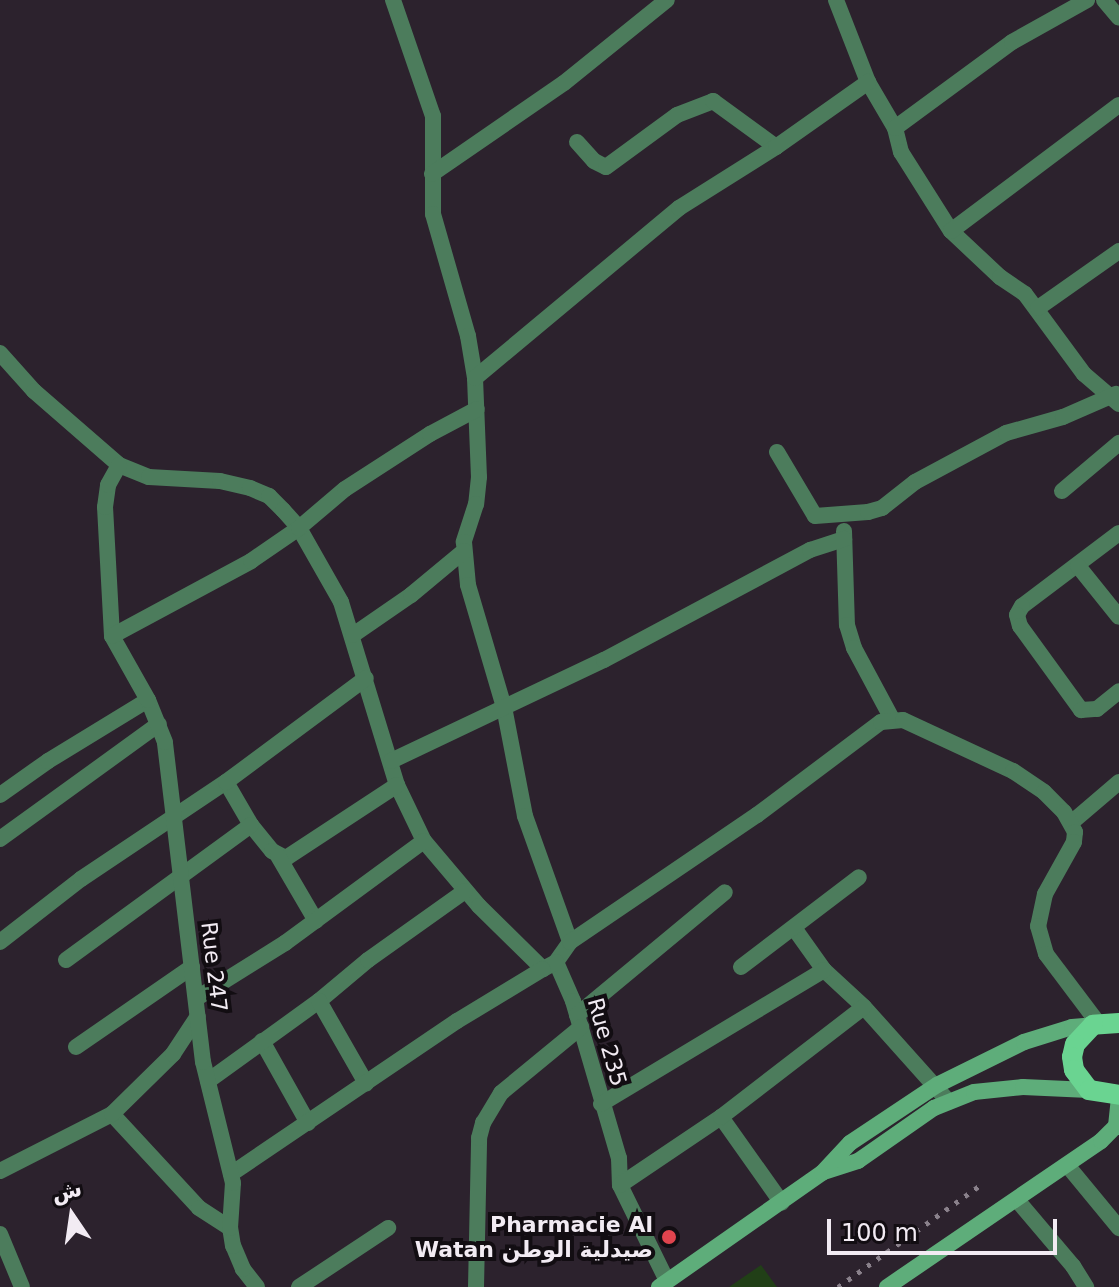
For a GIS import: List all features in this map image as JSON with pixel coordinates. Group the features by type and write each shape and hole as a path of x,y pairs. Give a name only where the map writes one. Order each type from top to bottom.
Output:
{"main road":[{"path":"663,1284 782,1203 822,1173 850,1143 937,1085 1024,1042 1059,1030 1109,1023"},
{"path":"1089,1090 1079,1081 1072,1057 1075,1044 1109,1023"},
{"path":"822,1173 858,1161 918,1118 949,1102 995,1089 1089,1090 1119,1096 1118,1117 1110,1133 887,1287"}],"street":[{"path":"393,0 433,116 436,133 432,174 437,231 468,336 475,378 478,491 465,535 468,585 504,707 525,816 570,942"},
{"path":"432,174 564,83 667,0"},
{"path":"836,0 868,82 895,128 901,152 951,231 1038,308 1074,362 1117,398"},
{"path":"895,128 1012,42 1087,0"},
{"path":"1104,0 1119,18"},
{"path":"475,378 679,208 776,147 868,82"},
{"path":"577,142 594,161 606,167 677,115 713,101 776,147"},
{"path":"951,231 1119,105"},
{"path":"1038,308 1119,251"},
{"path":"0,353 34,391 119,465 149,477 220,481 250,488 269,496 299,528 341,602 397,785 424,841 465,891 550,966"},
{"path":"777,452 815,516 844,515 882,508 915,482 1006,433 1117,398"},
{"path":"119,465 108,485 105,507 112,636 229,574 299,528 337,494 430,434 477,409"},
{"path":"1062,491 1119,443"},
{"path":"844,515 847,625 854,648 892,719"},
{"path":"1119,533 1022,606 1017,615 1020,626 1081,710 1097,709 1119,691"},
{"path":"391,761 604,660 810,550 844,539"},
{"path":"353,635 411,595 464,551"},
{"path":"1078,566 1119,617"},
{"name":"Rue 247","path":"112,636 159,724 175,817 208,1081 231,1174 234,1205 230,1228 243,1269 257,1287"},
{"path":"0,942 81,879 226,782 366,678"},
{"path":"0,795 48,761 148,700"},
{"path":"231,1174 366,1083 550,966 570,942 757,815 881,722 892,719 908,721 1013,771 1055,801 1071,823 1074,842 1045,894 1038,926 1046,954 1109,1023"},
{"path":"0,839 159,724"},
{"path":"226,782 251,825 278,856 316,921"},
{"path":"1071,823 1119,782"},
{"path":"278,856 293,856 397,785"},
{"path":"66,960 251,825"},
{"path":"197,998 316,921 424,841"},
{"path":"741,967 859,877"},
{"path":"208,1081 465,891"},
{"path":"476,1287 479,1138 483,1123 501,1093 725,892"},
{"path":"794,928 824,970 864,1007 949,1102"},
{"name":"Rue 235","path":"550,966 579,1021 619,1158 620,1185 663,1284"},
{"path":"76,1047 192,967"},
{"path":"601,1104 824,970"},
{"path":"319,1001 366,1083"},
{"path":"620,1185 721,1117 864,1007"},
{"path":"0,1171 112,1114 173,1054 198,1016"},
{"path":"262,1041 308,1123"},
{"path":"112,1114 199,1208 230,1228"},
{"path":"721,1117 782,1203"},
{"path":"1067,1165 1119,1228"},
{"path":"1017,1200 1073,1266 1086,1287"},
{"path":"299,1287 388,1228"},
{"path":"0,1234 22,1287"}],"green space":[{"path":"761,1265 777,1287 729,1287"}],"railway":[{"path":"838,1287 982,1184"}],"place":[{"name":"Pharmacie Al Watan صيدلية الوطن","path":"669,1237"}]}
